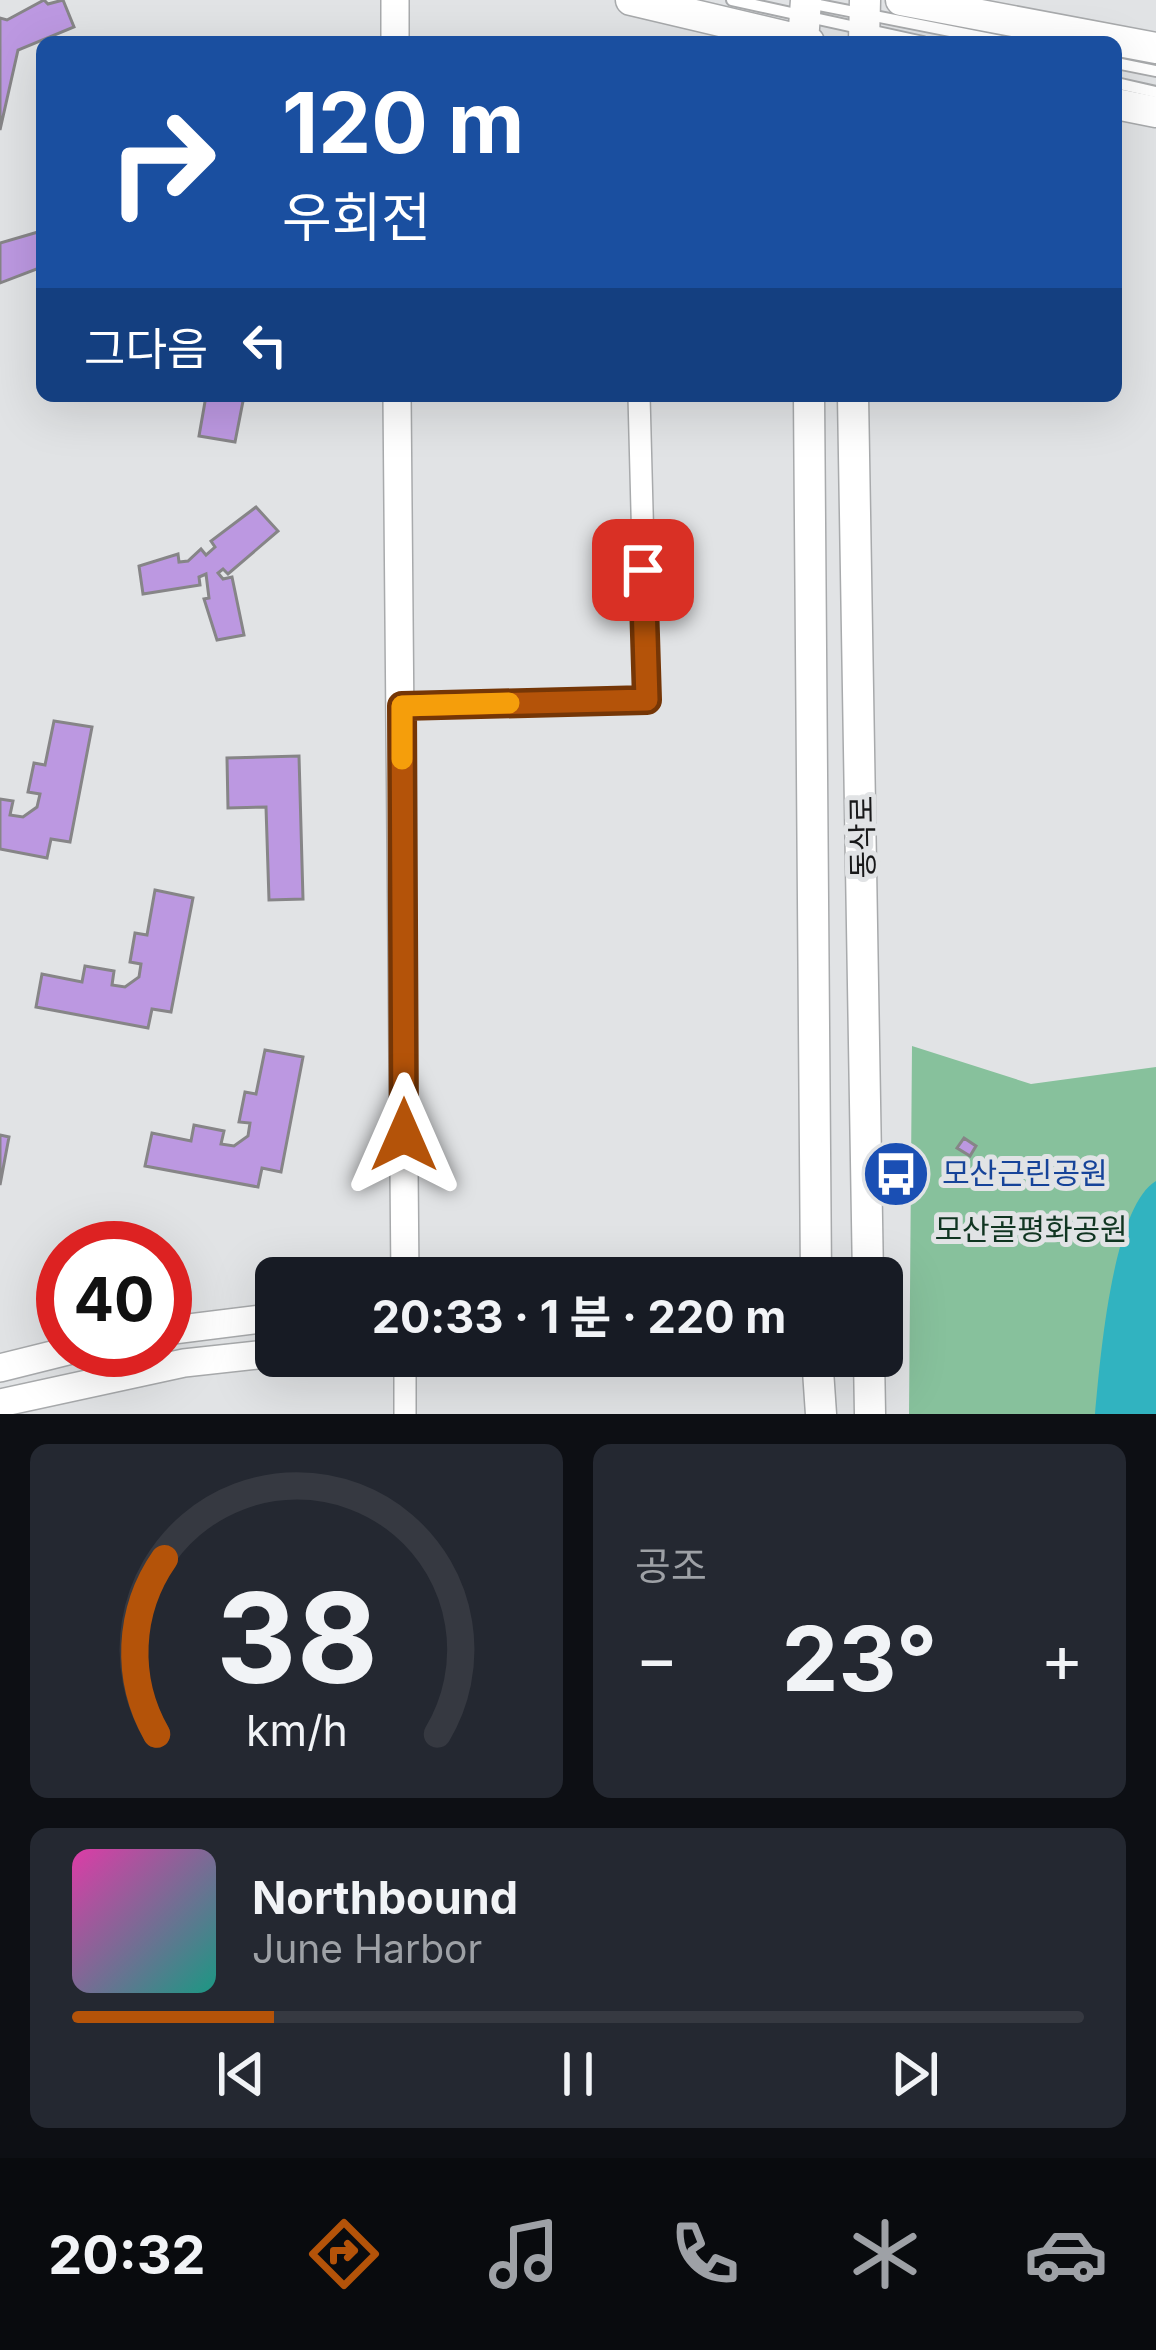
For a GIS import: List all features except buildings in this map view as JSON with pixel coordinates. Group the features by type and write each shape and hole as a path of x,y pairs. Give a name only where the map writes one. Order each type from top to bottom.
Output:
{"main road":[{"path":"631,0 803,21"},
{"path":"902,0 1092,36"},
{"path":"1122,42 1156,48"},
{"path":"1122,104 1154,106"},
{"name":"동삭로","path":"809,402 816,1257"},
{"name":"동삭로","path":"854,402 868,1257"},
{"path":"819,1377 820,1414"},
{"path":"869,1377 870,1414"}],"street":[{"path":"394,36 395,0"},
{"path":"397,402 405,1257"},
{"path":"402,706 647,700 639,402"},
{"path":"192,1328 255,1320"},
{"path":"0,1403 184,1363 255,1355"},
{"path":"0,1368 36,1359"},
{"path":"405,1377 405,1414"}],"lane":[{"path":"732,0 803,21 864,22 963,36"},
{"path":"864,22 905,36"},
{"path":"1122,64 1156,71"},
{"path":"1122,87 1154,106"}],"green space":[{"name":"모산골평화공원","path":"912,1046 1031,1084 1156,1067 1156,1414 909,1414"}],"water":[{"path":"1156,1181 1156,1414 1095,1414 1119,1252 1141,1196"}],"slow traffic":[{"path":"402,759 402,706 509,703"}],"place":[{"name":"모산근린공원","path":"896,1174"}],"route":[{"path":"404,1135 402,706 647,700 643,570"}]}
